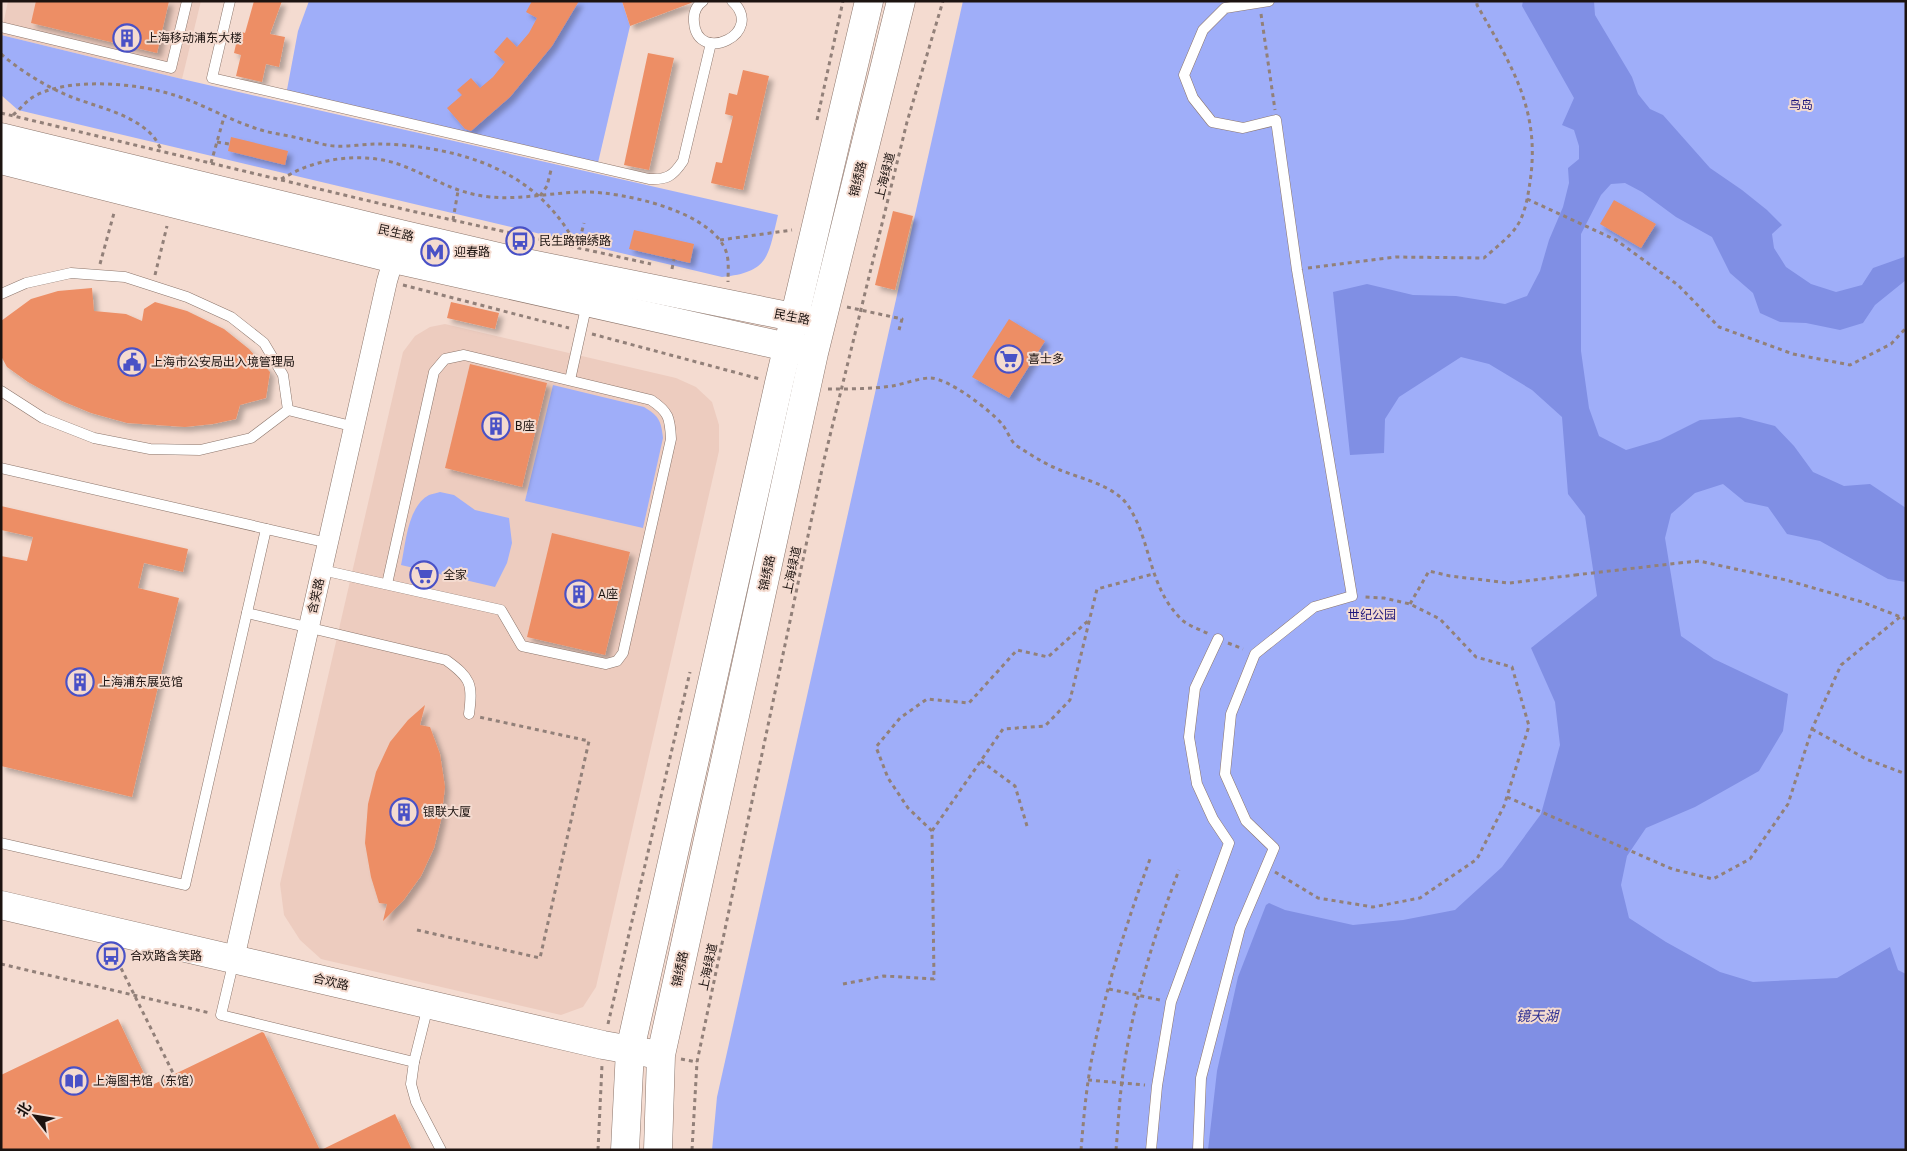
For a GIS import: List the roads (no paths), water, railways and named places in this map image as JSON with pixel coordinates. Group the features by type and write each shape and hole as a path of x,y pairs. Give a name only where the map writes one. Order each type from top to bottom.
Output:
{"main road":[{"path":"625,1150 630,1050 779,383 869,1"},
{"name":"锦绣路","path":"658,1150 661,1054 814,388 814,353 831,310 901,1"},
{"name":"民生路","path":"7,126 394,258 535,264 795,316 831,310"},
{"name":"民生路","path":"1,160 394,258 814,353"},
{"name":"合欢路","path":"1,905 603,1045 661,1054"}],"street":[{"name":"含笑路","path":"234,959 394,258"}],"lane":[{"path":"1,27 171,68 187,1"},
{"path":"230,1 212,78 649,179 663,180 676,172 683,161 711,43"},
{"path":"703,1 695,10 694,26 698,34 704,40 711,43 727,42 734,37 738,30 741,16 738,8 732,1"},
{"path":"1198,1150 1201,1078 1240,928 1274,848 1246,821 1225,774 1231,714 1255,654 1314,607 1352,596 1297,270 1276,120 1243,128 1212,122 1193,98 1184,75 1203,30 1225,8 1264,2"},
{"path":"1,294 26,283 71,273 125,277 187,297 231,317 264,343 284,375 288,410"},
{"path":"570,380 587,303"},
{"path":"322,570 502,610 522,646 606,664 617,660 623,653 672,439 670,421 664,408 651,400 464,355 445,359 434,372 386,584"},
{"path":"1,391 51,422 94,438 150,449 200,450 251,438 288,410"},
{"path":"288,410 355,427"},
{"path":"1,468 328,543"},
{"path":"1,843 185,885 266,529"},
{"path":"247,612 446,660 462,671 472,692 469,714"},
{"path":"1151,1150 1157,1086 1171,1002 1229,843 1213,819 1197,784 1189,737 1195,688 1218,639"},
{"path":"234,959 221,1015 414,1062"},
{"path":"428,1004 414,1062 411,1084 416,1102 441,1150"}],"water":[{"name":"镜天湖","path":"1523,1 1594,1 1595,15 1632,77 1638,94 1650,109 1663,115 1710,168 1742,190 1782,225 1772,234 1774,248 1786,267 1811,284 1836,292 1862,285 1873,268 1904,257 1906,253 1906,280 1875,305 1863,323 1840,330 1806,323 1780,322 1760,313 1753,293 1730,273 1712,237 1676,217 1642,192 1625,183 1611,184 1601,195 1581,234 1581,351 1589,408 1599,436 1626,450 1660,440 1700,420 1740,417 1775,426 1794,446 1813,472 1844,486 1870,484 1906,508 1906,582 1888,579 1820,541 1787,534 1768,507 1745,502 1723,484 1695,493 1671,514 1665,538 1681,636 1714,659 1788,694 1783,731 1759,771 1695,807 1646,828 1627,856 1621,885 1629,918 1666,942 1720,972 1753,982 1837,978 1890,947 1898,970 1906,974 1906,1150 1208,1150 1217,1071 1238,977 1266,905 1269,903 1285,910 1353,925 1403,920 1455,910 1502,867 1541,814 1560,745 1555,702 1531,648 1597,596 1585,516 1568,494 1562,417 1532,390 1489,364 1461,357 1399,397 1385,419 1384,453 1350,455 1333,292 1367,284 1413,295 1456,296 1505,304 1527,296 1540,271 1549,240 1563,207 1569,183 1568,168 1579,159 1579,146 1574,130 1562,125 1574,98 1522,6"}],"place":[{"name":"上海移动浦东大楼","path":"127,38"},
{"name":"民生路锦绣路","path":"520,241"},
{"name":"迎春路","path":"435,252"},
{"name":"喜士多","path":"1009,359"},
{"name":"上海市公安局出入境管理局","path":"132,362"},
{"name":"B座","path":"496,426"},
{"name":"全家","path":"424,575"},
{"name":"A座","path":"579,594"},
{"name":"上海浦东展览馆","path":"80,682"},
{"name":"银联大厦","path":"404,812"},
{"name":"合欢路含笑路","path":"111,956"},
{"name":"上海图书馆（东馆）","path":"74,1081"}],"park label":[{"name":"鸟岛","path":"1801,105"},
{"name":"世纪公园","path":"1372,615"}]}
